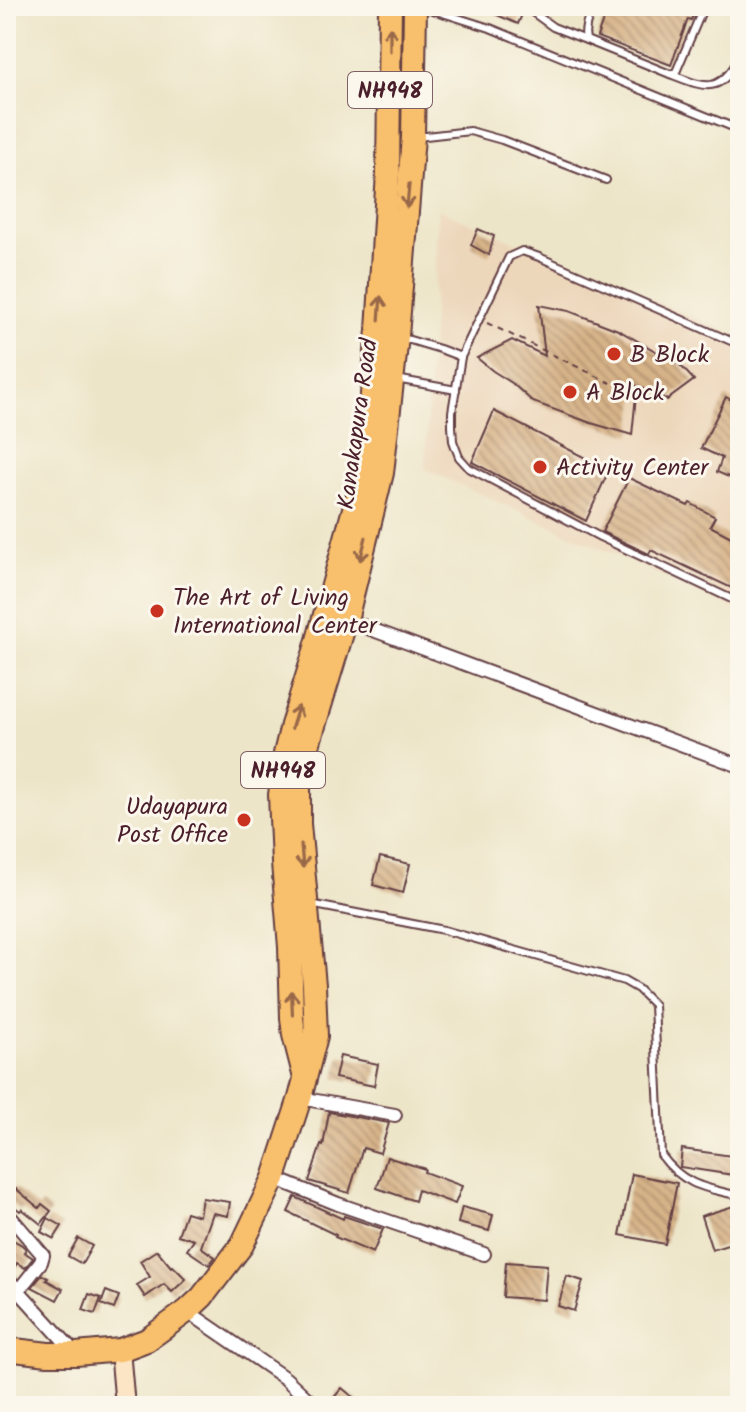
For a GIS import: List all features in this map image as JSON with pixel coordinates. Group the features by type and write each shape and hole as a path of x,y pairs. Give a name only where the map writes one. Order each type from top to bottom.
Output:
{"highway":[{"name":"Kanakapura Road","path":"336,617 365,469 378,330 387,189 390,6"},
{"name":"Kanakapura Road","path":"6,1349 48,1354 120,1350 147,1340 187,1311 202,1297 242,1245 274,1178 303,1089 316,1036 314,985 306,903 290,825 280,795 285,754 336,617 382,473 413,137 418,6"},
{"name":"Kanakapura Road","path":"290,825 292,1018 303,1089"}],"street":[{"path":"336,617 740,766"},
{"path":"303,1089 395,1115"},
{"path":"274,1178 338,1204 484,1254"},
{"path":"6,1212 43,1255 18,1291"},
{"path":"6,1277 76,1354"},
{"path":"187,1311 286,1379 315,1406"},
{"path":"120,1350 125,1406"}],"lane":[{"path":"418,6 490,28 740,130"},
{"path":"524,6 553,27 696,84 707,86 727,78 740,57"},
{"path":"586,40 586,24 593,6"},
{"path":"670,74 676,72 704,6"},
{"path":"413,137 470,131 606,180"},
{"path":"740,345 522,251 509,257 461,357 452,412 453,441 459,457 469,468 600,537 740,603"},
{"path":"397,336 461,357"},
{"path":"393,378 456,390"},
{"path":"306,903 444,930 624,981 638,989 654,1005 661,1155 671,1168 693,1185 740,1196"}],"path":[{"path":"479,319 615,385"}],"shaded area":[{"path":"438,209 740,338 740,611 425,469"}],"building":[{"path":"476,6 508,6 523,12 518,24"},
{"path":"608,6 697,6 691,20 688,19 671,65 597,37"},
{"path":"478,229 494,236 489,255 471,245"},
{"path":"539,305 569,311 618,330 680,365 694,380 667,400 637,386 632,435 533,402 477,358 512,340 545,356"},
{"path":"726,397 740,405 740,482 717,472 722,458 701,448"},
{"name":"Activity Center","path":"494,411 609,470 586,521 472,462"},
{"path":"629,478 688,506 690,503 715,517 710,526 731,537 740,520 740,592 651,550 649,554 602,532"},
{"path":"380,857 410,864 403,893 373,885"},
{"path":"340,1056 378,1064 374,1086 335,1078"},
{"path":"329,1112 389,1123 380,1153 363,1148 349,1193 309,1181 323,1146"},
{"path":"682,1149 740,1157 740,1176 680,1167"},
{"path":"387,1157 425,1169 424,1172 462,1186 455,1204 418,1190 415,1201 377,1188"},
{"path":"632,1174 677,1183 665,1244 620,1235"},
{"path":"6,1183 39,1208 42,1204 51,1211 41,1224 6,1200"},
{"path":"295,1197 343,1219 344,1216 383,1229 373,1253 288,1212"},
{"path":"202,1198 230,1202 228,1216 213,1213 201,1247 215,1257 209,1265 187,1250 194,1240 178,1235 186,1212 199,1216"},
{"path":"740,1204 740,1241 712,1250 701,1216"},
{"path":"462,1207 493,1215 489,1231 458,1223"},
{"path":"48,1218 62,1226 54,1239 41,1232"},
{"path":"78,1238 92,1246 82,1264 68,1256"},
{"path":"13,1240 33,1258 25,1268 17,1263 14,1268 6,1263 6,1252"},
{"path":"157,1250 186,1279 172,1292 164,1284 145,1297 137,1285 150,1277 140,1261"},
{"path":"506,1262 547,1265 544,1300 503,1297"},
{"path":"42,1275 63,1289 57,1300 32,1287"},
{"path":"567,1276 583,1281 574,1311 558,1306"},
{"path":"106,1291 119,1296 114,1309 101,1304"},
{"path":"89,1294 101,1298 95,1314 83,1310"},
{"path":"342,1388 364,1406 338,1406 331,1401"}],"place":[{"name":"B Block","path":"614,354"},
{"name":"A Block","path":"570,392"},
{"name":"Activity Center","path":"540,467"},
{"name":"The Art of Living International Center","path":"157,611"},
{"name":"Udayapura Post Office","path":"244,820"}]}
